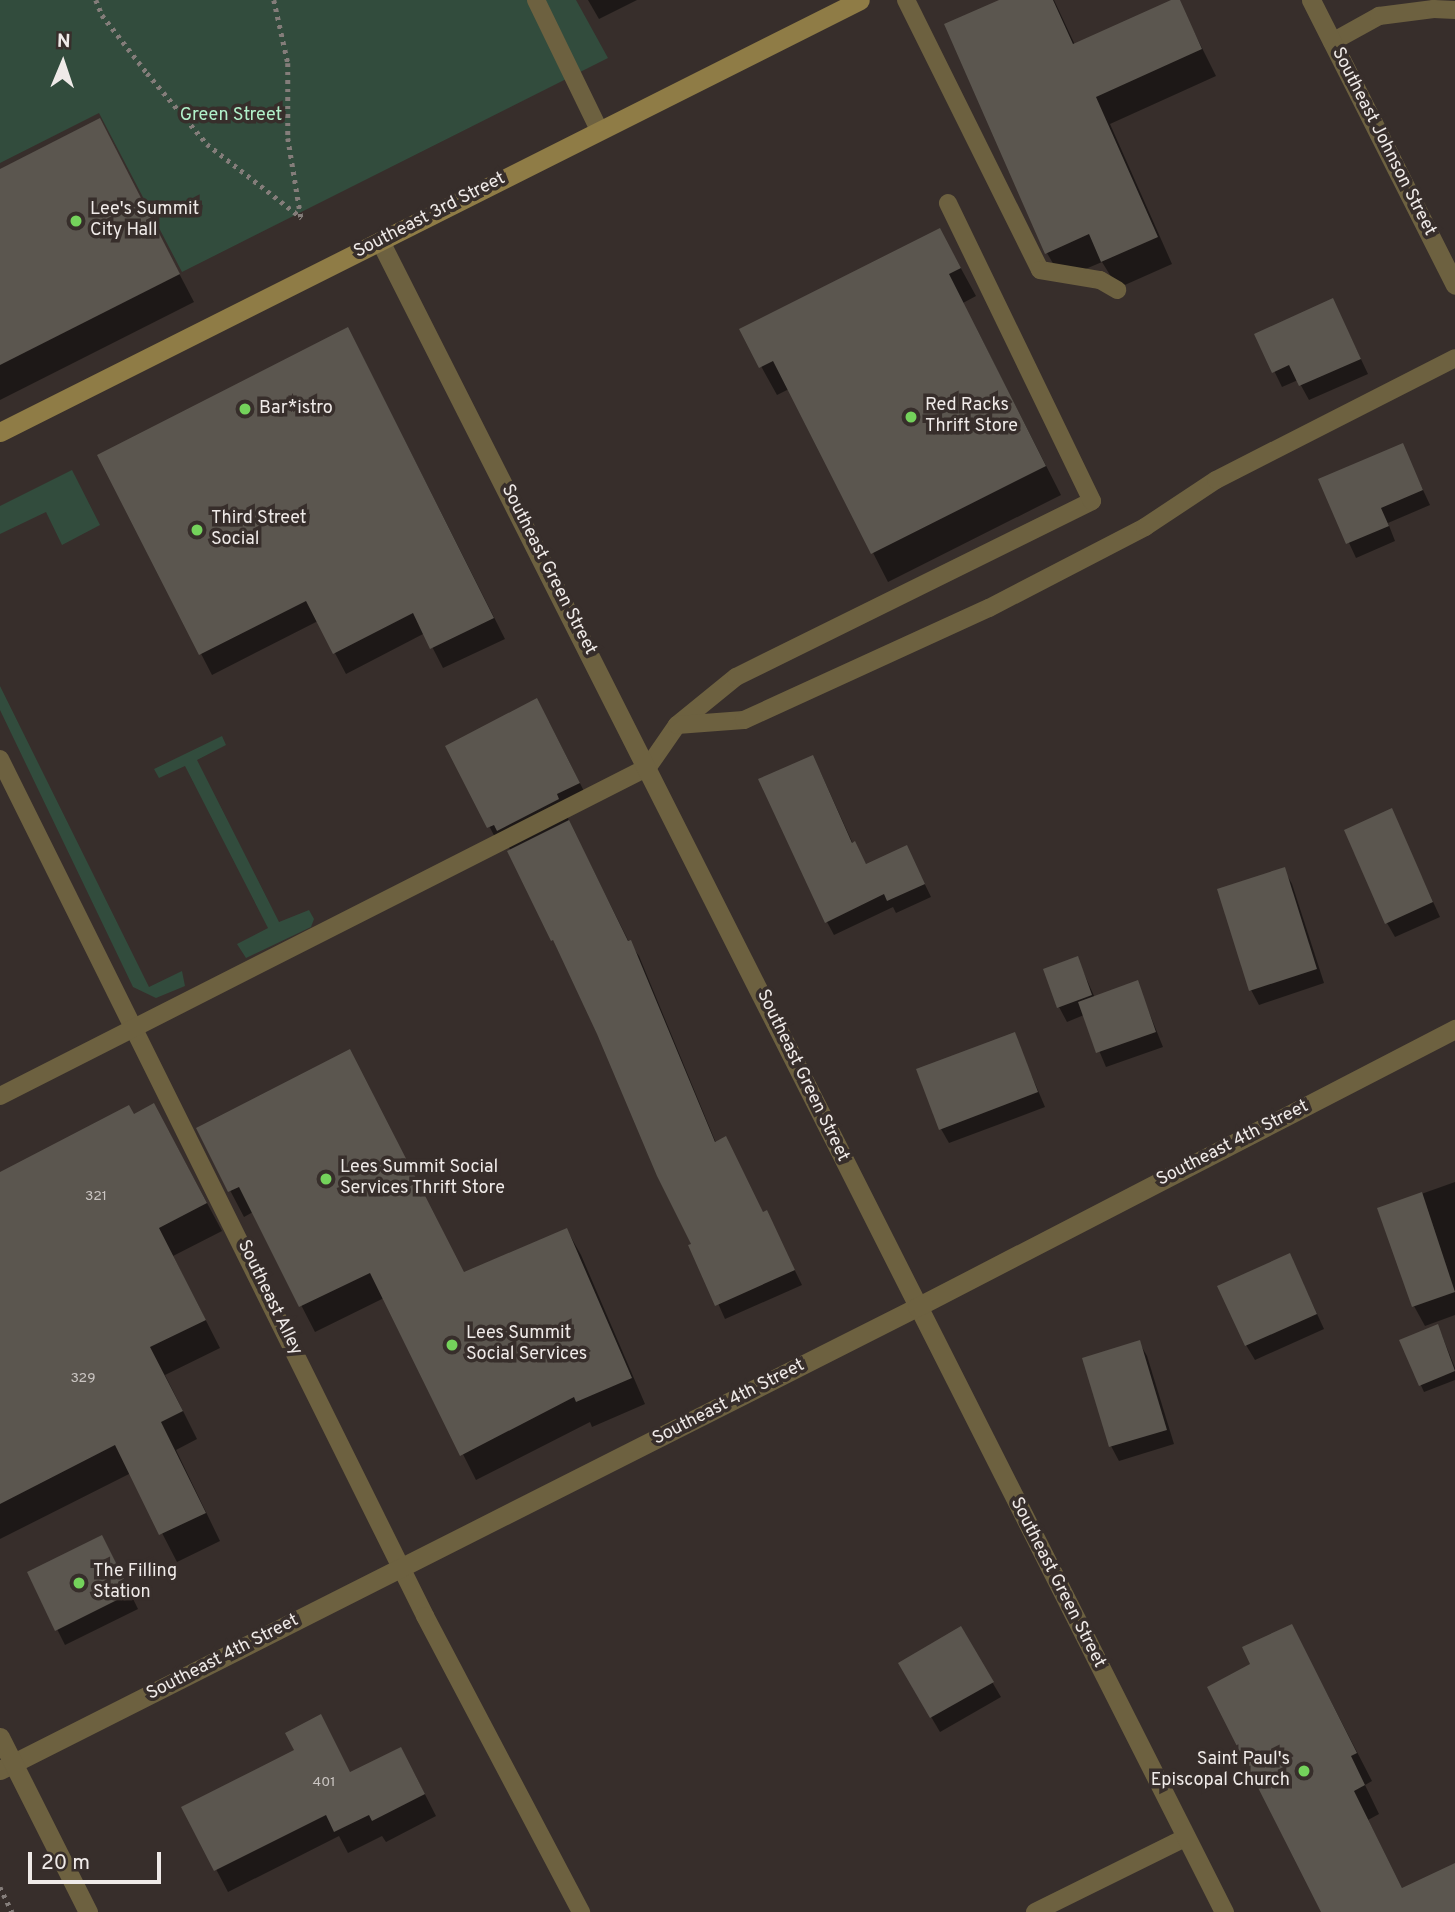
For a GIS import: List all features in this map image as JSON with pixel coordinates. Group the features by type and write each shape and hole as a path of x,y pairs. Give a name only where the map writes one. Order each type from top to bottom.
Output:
{"main road":[{"name":"Southeast 3rd Street","path":"0,432 860,0"}],"street":[{"name":"Southeast Johnson Street","path":"1311,0 1455,285"},
{"name":"Southeast Green Street","path":"380,241 1224,1912"},
{"name":"Southeast 4th Street","path":"7,1767 917,1307 1455,1029"},
{"path":"0,1737 7,1767 88,1912"}],"lane":[{"path":"536,0 599,130"},
{"path":"906,0 1040,270 1100,280 1116,289"},
{"path":"1332,42 1379,16 1404,6 1455,10"},
{"path":"0,1096 648,767 677,725 736,677 1092,501 948,203"},
{"path":"677,725 744,720 989,608 1145,527 1216,480 1455,358"},
{"name":"Southeast Alley","path":"0,759 402,1568 581,1912"},
{"path":"1035,1912 1187,1837"}],"path":[{"path":"96,0 102,15 207,144 302,218 288,138 288,63 274,0"},
{"path":"0,1887 12,1912"}],"green space":[{"name":"Green Street","path":"0,0 576,0 608,58 182,272 99,113 0,163"},
{"path":"72,470 100,525 62,545 46,512 0,534 0,506"},
{"path":"0,686 149,987 182,971 185,986 156,998 133,987 0,710"},
{"path":"222,736 226,745 197,760 279,922 309,910 314,919 311,927 246,958 237,944 268,928 185,766 159,778 154,769"}],"building":[{"path":"999,0 1053,0 1073,44 1171,0 1180,0 1202,49 1096,97 1158,237 1101,262 1089,234 1045,254 944,24"},
{"name":"Lee's Summit City Hall","path":"100,118 180,274 0,365 0,169"},
{"name":"Red Racks Thrift Store","path":"940,228 961,268 949,274 1046,466 871,554 773,361 759,368 739,329"},
{"path":"1333,298 1361,359 1299,386 1289,365 1272,373 1254,334"},
{"path":"348,327 494,618 430,649 413,613 333,654 306,601 199,655 97,455"},
{"path":"1403,443 1423,490 1381,508 1389,526 1346,544 1318,479"},
{"path":"537,698 580,783 557,794 559,799 497,831 494,825 487,828 445,746"},
{"path":"813,755 852,843 855,841 866,864 907,845 925,884 887,901 884,894 825,923 758,779"},
{"path":"1392,808 1433,902 1385,924 1344,830"},
{"path":"569,820 628,941 631,940 715,1142 726,1136 763,1212 767,1210 795,1270 715,1306 688,1245 691,1244 657,1176 597,1034 507,851"},
{"path":"1285,867 1317,969 1249,991 1217,889"},
{"path":"1078,956 1092,995 1057,1008 1043,969"},
{"path":"1138,980 1156,1032 1096,1053 1078,1002"},
{"path":"1015,1032 1038,1092 939,1130 916,1069"},
{"path":"350,1049 464,1272 567,1228 632,1378 576,1402 574,1397 460,1456 370,1273 299,1307 239,1187 228,1192 196,1128"},
{"path":"154,1103 207,1203 159,1228 206,1320 150,1347 183,1411 161,1422 206,1513 159,1535 115,1445 0,1504 0,1172 129,1105 134,1114"},
{"path":"1422,1192 1455,1292 1412,1307 1377,1208"},
{"path":"1290,1253 1317,1314 1245,1346 1217,1286"},
{"path":"1438,1324 1455,1371 1419,1386 1399,1340"},
{"path":"1140,1340 1167,1430 1109,1447 1082,1358"},
{"name":"The Filling Station","path":"102,1535 131,1593 55,1631 27,1572"},
{"name":"Saint Paul's Episcopal Church","path":"1292,1624 1357,1753 1351,1756 1365,1785 1354,1791 1402,1888 1455,1863 1455,1912 1321,1912 1207,1687 1250,1664 1242,1647"},
{"path":"961,1626 994,1682 930,1718 898,1663"},
{"path":"321,1714 350,1772 401,1747 425,1794 372,1821 369,1815 334,1832 326,1815 214,1871 181,1807 294,1750 285,1733"}],"place":[{"name":"Lee's Summit City Hall","path":"76,221"},
{"name":"Bar*istro","path":"245,409"},
{"name":"Red Racks Thrift Store","path":"911,417"},
{"name":"Third Street Social","path":"197,530"},
{"name":"Lees Summit Social Services Thrift Store","path":"326,1179"},
{"name":"Lees Summit Social Services","path":"452,1345"},
{"name":"The Filling Station","path":"79,1583"},
{"name":"Saint Paul's Episcopal Church","path":"1304,1771"}]}
